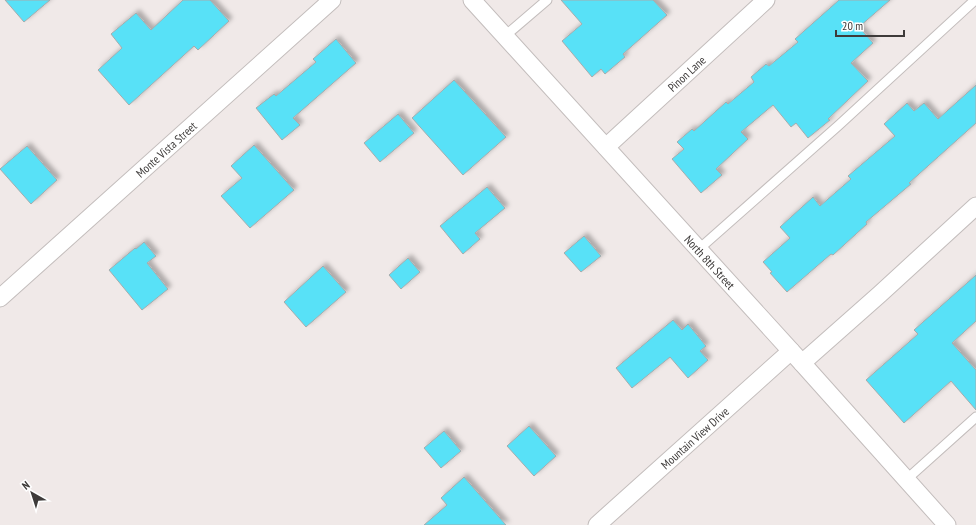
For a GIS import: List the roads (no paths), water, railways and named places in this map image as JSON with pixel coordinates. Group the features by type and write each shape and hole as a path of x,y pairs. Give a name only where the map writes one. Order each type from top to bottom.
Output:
{"street":[{"name":"Monte Vista Street","path":"0,298 332,0"},
{"name":"North 8th Street","path":"472,0 797,357 947,525"},
{"name":"Pinon Lane","path":"606,147 766,0"},
{"name":"Mountain View Drive","path":"598,525 797,357 880,294 976,206"}],"lane":[{"path":"505,36 547,0"},
{"path":"699,249 839,125 975,0"},
{"path":"907,479 976,417"}]}
